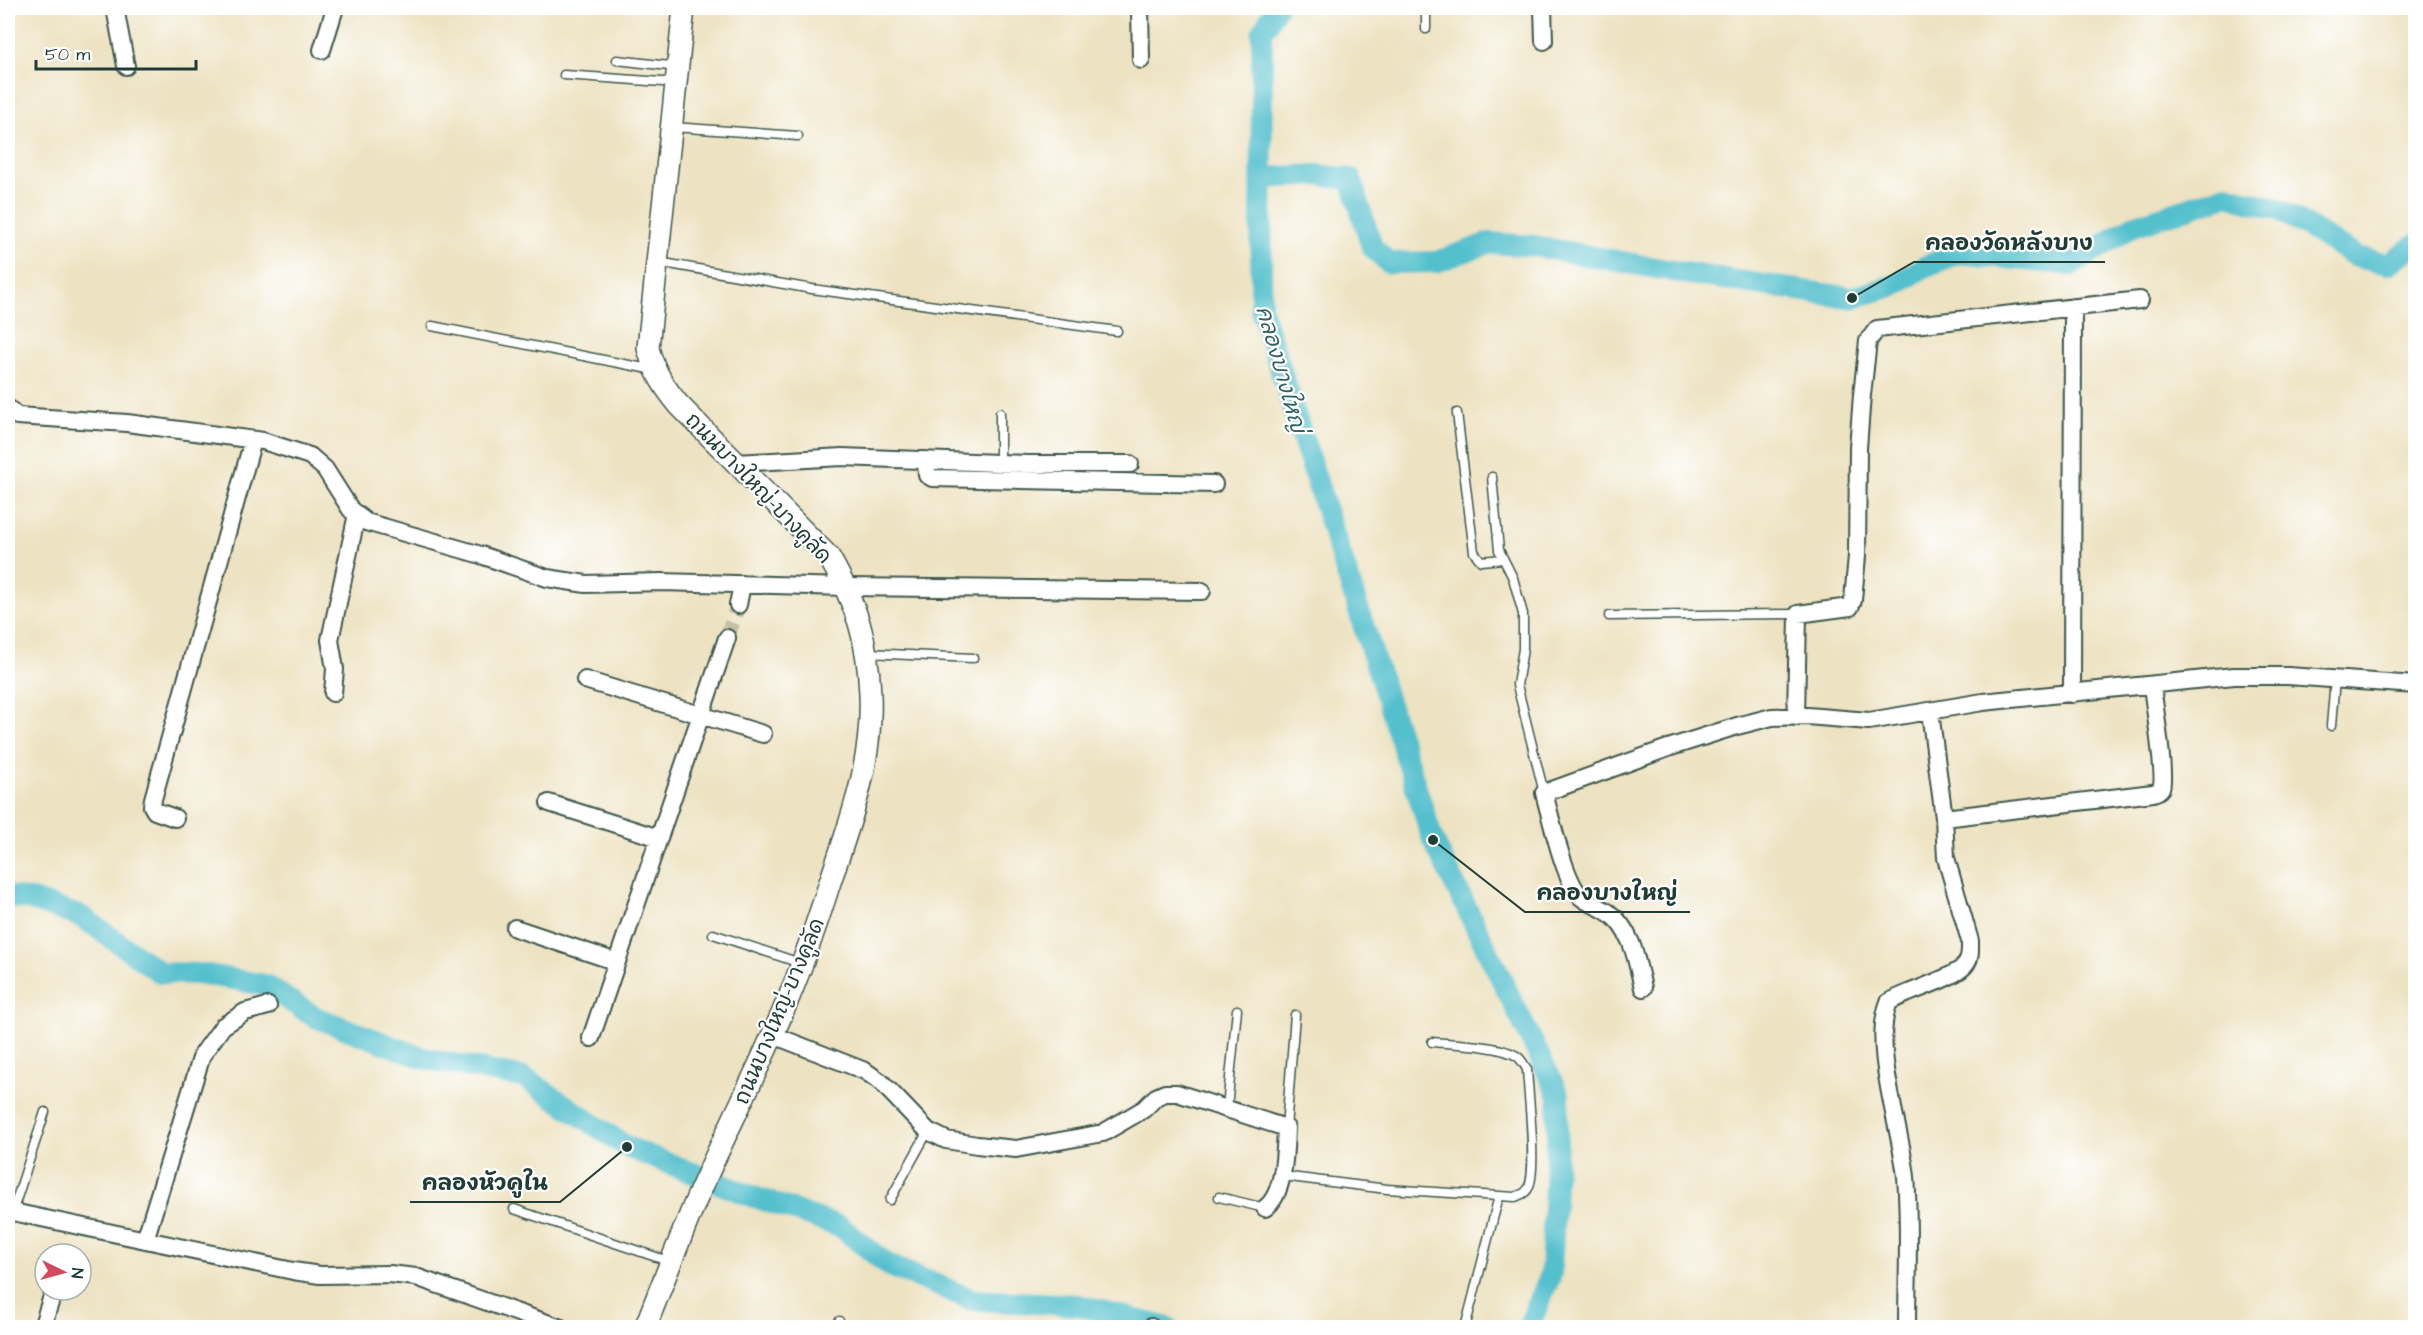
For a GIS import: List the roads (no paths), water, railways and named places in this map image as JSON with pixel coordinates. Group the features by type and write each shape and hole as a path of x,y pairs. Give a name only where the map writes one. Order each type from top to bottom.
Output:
{"street":[{"path":"115,8 126,66"},
{"path":"322,50 335,8"},
{"name":"ถนนบางใหญ่-บางคูลัด","path":"645,1328 694,1205 773,1035 803,964 863,783 870,695 867,653 860,619 829,557 679,405 654,370 648,348 684,8"},
{"path":"1140,8 1141,60"},
{"path":"1543,8 1544,41"},
{"path":"1796,717 1798,614 1850,608 1854,600 1857,556 1858,448 1862,395 1868,341 1877,329 2140,300"},
{"path":"2072,694 2073,307"},
{"path":"8,408 17,416 127,423 253,440 310,456 325,469 351,510 366,522 480,555 547,578 586,584 661,582 846,587 1202,591"},
{"path":"175,818 155,811 152,806 153,799 253,440"},
{"path":"736,463 842,457 1000,463 1130,464"},
{"path":"926,460 929,478 1215,483"},
{"path":"333,693 335,669 330,640 357,514"},
{"path":"738,605 742,584"},
{"path":"591,1038 726,638"},
{"path":"1643,988 1628,936 1620,923 1611,914 1582,898 1571,882 1544,793 1737,726 1772,717 1869,721 1983,702 2234,676 2335,679 2415,685"},
{"path":"585,680 763,734"},
{"path":"1944,818 2159,791 2162,786 2162,770 2152,686"},
{"path":"1907,1328 1906,1176 1884,1052 1882,1028 1889,1002 1904,993 1955,974 1965,965 1970,956 1970,941 1946,858 1944,818 1930,712"},
{"path":"549,803 659,838"},
{"path":"515,928 617,962"},
{"path":"145,1240 202,1055 223,1026 245,1012 268,1006"},
{"path":"773,1035 866,1071 881,1082 928,1131 946,1140 1016,1149 1103,1133 1127,1120 1144,1109 1156,1097 1165,1093 1177,1093 1227,1107 1286,1128 1282,1176 1270,1204 1265,1208"},
{"path":"10,1212 311,1273 390,1274 416,1277 561,1328"},
{"path":"42,1328 50,1302"}],"lane":[{"path":"1426,8 1426,29"},
{"path":"616,60 678,75"},
{"path":"564,75 678,75"},
{"path":"672,127 798,136"},
{"path":"658,262 812,289 1117,331"},
{"path":"432,326 654,370"},
{"path":"1000,413 1000,463"},
{"path":"1457,413 1474,552 1481,561 1503,559"},
{"path":"1492,477 1497,536 1503,559 1513,578 1525,630 1517,685 1544,793"},
{"path":"1608,615 1798,614"},
{"path":"867,653 973,658"},
{"path":"2331,726 2335,679"},
{"path":"713,934 803,964"},
{"path":"1227,1107 1237,1010"},
{"path":"1286,1128 1295,1015"},
{"path":"1282,1176 1387,1189 1515,1197 1524,1194 1530,1185 1532,1167 1527,1069 1520,1058 1510,1052 1472,1045 1432,1042"},
{"path":"10,1212 45,1112"},
{"path":"890,1200 928,1131"},
{"path":"1465,1328 1499,1196"},
{"path":"1219,1197 1265,1208"},
{"path":"514,1209 671,1262"}],"waterway":[{"name":"คลองบางใหญ่","path":"1276,8 1262,33 1261,309 1433,840 1559,1096 1551,1274 1528,1328"},
{"path":"1261,178 1318,175 1351,179 1372,247 1389,263 1436,262 1489,243 1534,246 1683,273 1852,298 1896,285 1924,267 1959,253 2072,265 2133,226 2227,195 2280,210 2357,257 2388,264 2416,244"},
{"path":"8,896 32,900 82,917 161,973 203,974 265,985 315,1017 423,1058 525,1078 627,1147 746,1194 841,1227 888,1265 973,1300 1078,1305 1168,1328"}],"tunnel":[{"path":"727,638 738,605"}],"place":[{"name":"คลองวัดหลังบาง","path":"1852,298"},
{"name":"คลองบางใหญ่","path":"1433,840"},
{"name":"คลองหัวคูใน","path":"627,1147"}]}
